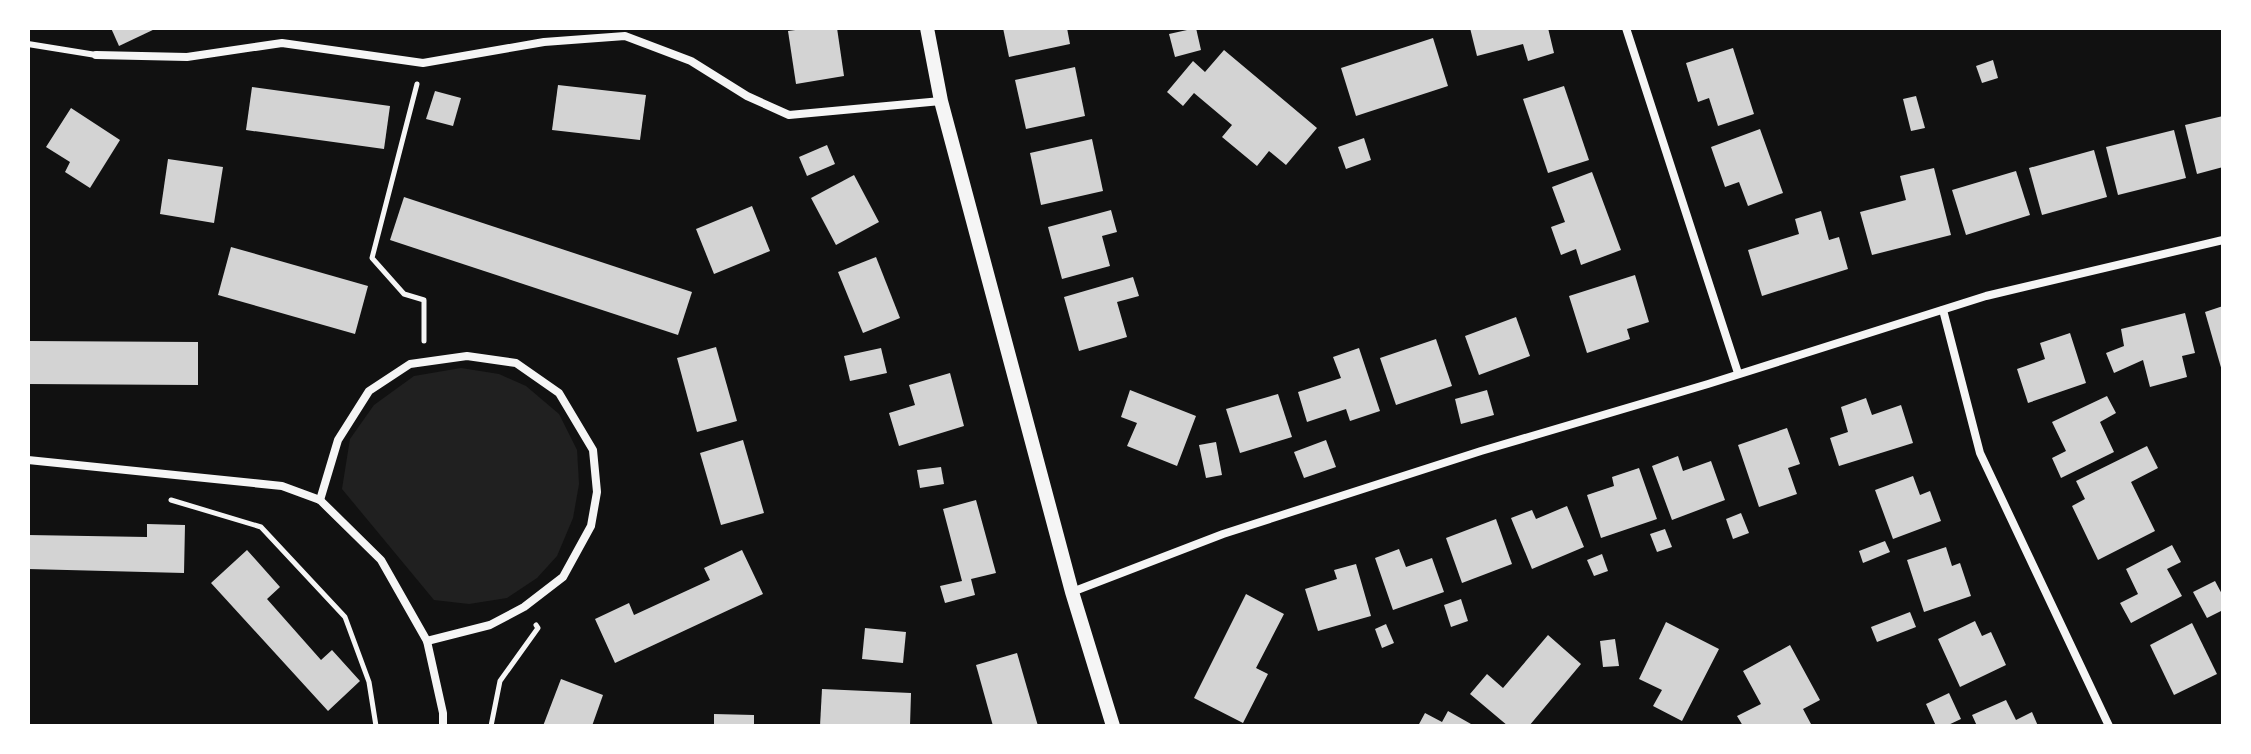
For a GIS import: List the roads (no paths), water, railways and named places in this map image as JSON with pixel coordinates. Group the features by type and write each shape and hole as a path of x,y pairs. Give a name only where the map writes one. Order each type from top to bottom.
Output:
{"street":[{"path":"927,28 941,101 1072,592 1113,726"},
{"path":"1626,28 1738,373"},
{"path":"96,55 187,57 282,43 423,63 544,42 625,32 691,61 747,96 789,115 941,101"},
{"path":"1072,592 1223,534 1481,451 1708,384 1986,296 2223,240"},
{"path":"1943,310 1980,453 2109,726"},
{"path":"320,500 338,440 369,391 410,364 467,356 516,363 559,393 593,450 597,492 591,526 563,577 524,607 490,625 427,641"},
{"path":"28,460 282,486 320,500 381,560 427,641 443,713 443,726"}],"lane":[{"path":"28,44 96,55"}]}
